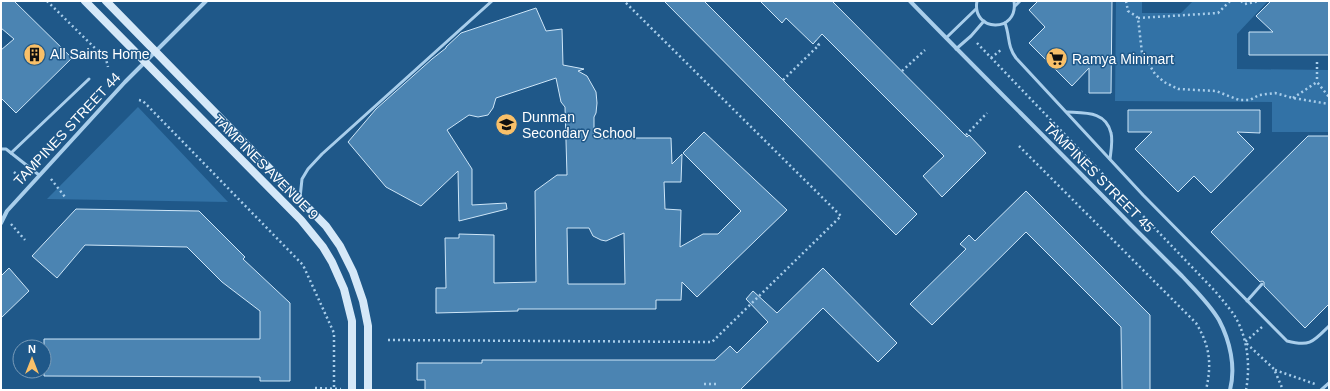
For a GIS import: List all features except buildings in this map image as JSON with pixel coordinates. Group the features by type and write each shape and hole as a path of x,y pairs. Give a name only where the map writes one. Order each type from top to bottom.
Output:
{"main road":[{"name":"TAMPINES AVENUE 9","path":"85,1 301,220 323,247 332,262 344,289 352,321 352,390"},
{"name":"TAMPINES AVENUE 9","path":"106,1 326,226 340,246 354,272 363,301 368,326 368,390"}],"street":[{"path":"146,62 206,1"},
{"name":"TAMPINES STREET 45","path":"910,1 1205,300 1218,320 1230,346 1232,364 1232,382 1230,390"},
{"name":"TAMPINES STREET 44","path":"1,222 7,211 39,175 125,82 146,62"},
{"path":"1,212 7,211"}],"lane":[{"path":"300,200 302,179 308,169 322,154 492,1"},
{"path":"977,1 976,9 979,16 990,25 998,26 1005,23 1012,16 1015,6 1014,1"},
{"path":"1015,6 1020,1"},
{"path":"946,38 976,9"},
{"path":"956,49 971,36 984,21"},
{"path":"1005,23 1012,53 1143,195 1287,341 1301,344 1315,340 1329,326"},
{"path":"11,153 89,79"},
{"path":"1067,112 1095,114 1102,119 1112,134 1110,158"},
{"path":"1,149 6,149 39,175"},
{"path":"1247,301 1262,284"},
{"path":"1321,390 1329,383"}],"path":[{"path":"47,1 106,59 108,67"},
{"path":"388,340 712,342 841,216 624,1"},
{"path":"1126,1 1128,11 1138,18 1218,13 1230,1"},
{"path":"1241,1 1245,4 1259,1"},
{"path":"1138,18 1142,53 1155,74 1164,82 1178,89 1216,91 1239,100 1250,100 1259,95 1275,93 1293,98 1329,104"},
{"path":"971,36 993,57 1167,240 1214,290 1232,312 1240,327 1245,342 1248,380 1246,390"},
{"path":"783,80 819,45 815,41"},
{"path":"902,71 925,50"},
{"path":"1317,62 1317,82 1329,97"},
{"path":"1293,98 1317,82"},
{"path":"139,100 143,101 303,265 334,333 334,390"},
{"path":"966,135 987,113"},
{"path":"1019,146 1196,323 1207,345 1210,360 1209,378 1206,390"},
{"path":"51,179 65,197"},
{"path":"8,221 25,240"},
{"path":"1156,250 1167,240"},
{"path":"1245,342 1268,322"},
{"path":"1245,342 1274,369 1325,387"},
{"path":"1274,369 1282,390"},
{"path":"704,384 720,384"},
{"path":"315,388 352,390"}],"shaded area":[{"path":"1116,1 1142,1 1142,13 1181,13 1193,1 1268,1 1237,34 1237,69 1329,70 1329,132 1272,132 1272,102 1115,101"},
{"path":"138,107 228,202 47,199"}],"place":[{"name":"All Saints Home","path":"34,54"},
{"name":"Ramya Minimart","path":"1057,59"},
{"name":"Dunman Secondary School","path":"506,125"}]}
